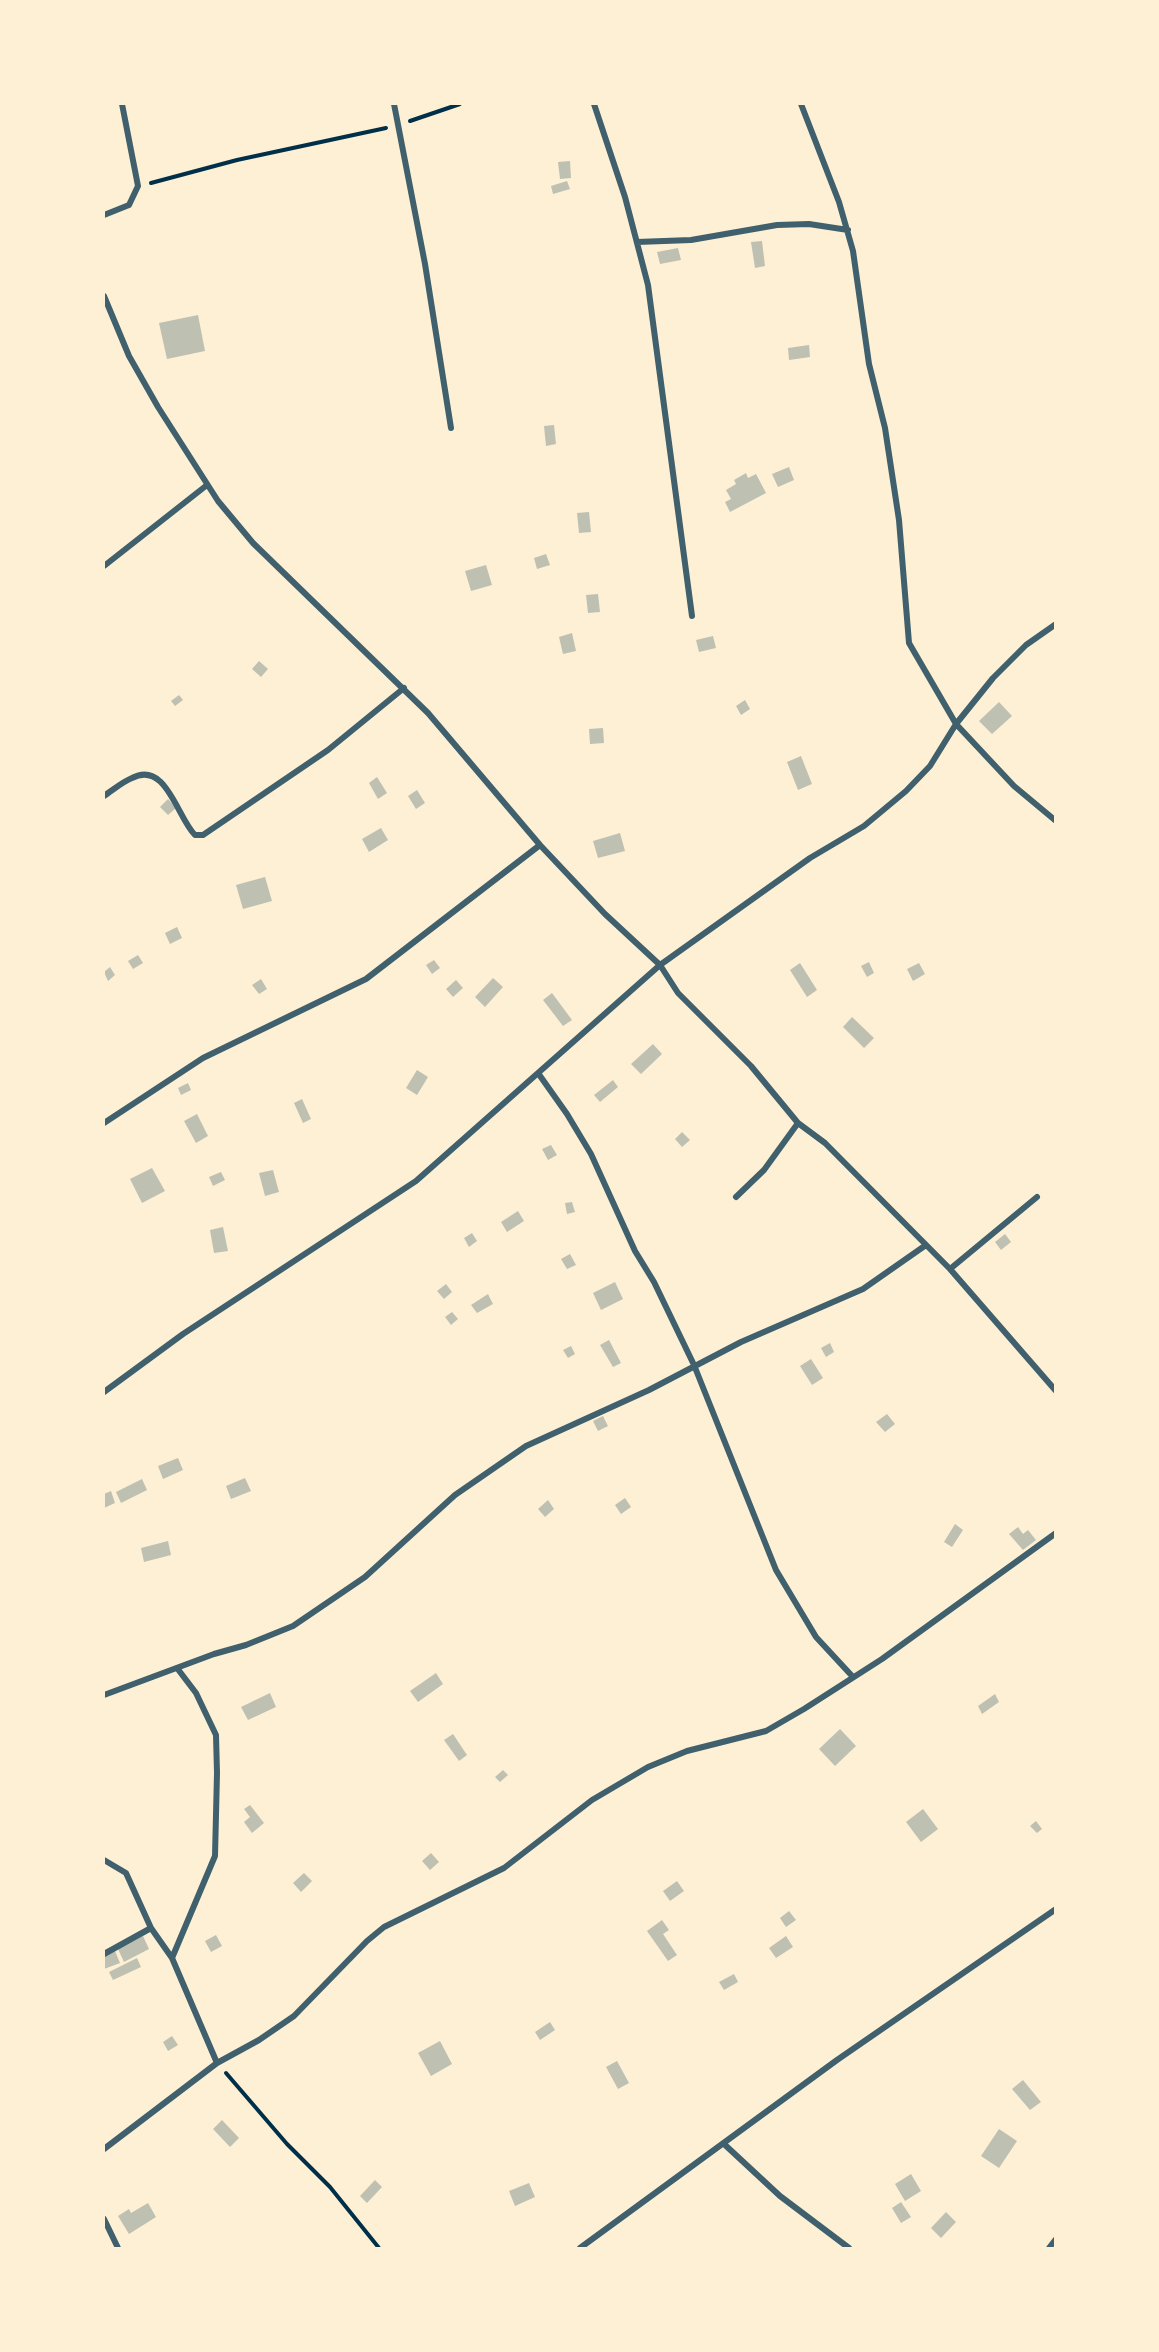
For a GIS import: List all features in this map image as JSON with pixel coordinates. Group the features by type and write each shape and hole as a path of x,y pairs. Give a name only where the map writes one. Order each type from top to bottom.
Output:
{"street":[{"path":"104,214 129,205 138,186 122,104"},
{"path":"394,104 451,428"},
{"path":"594,104 625,196 648,285 692,616"},
{"path":"801,104 848,230 864,312 869,364 885,428 899,520 907,636 956,724 1014,786 1056,821"},
{"path":"637,242 691,240 777,225 809,224 848,230"},
{"path":"104,296 129,356 207,485 252,543 404,688 459,747 540,845 605,914 660,965 678,993 751,1066 798,1123 825,1143 950,1269 1055,1389"},
{"path":"104,566 207,485"},
{"path":"104,1392 203,1321 416,1181 660,965 810,858 864,826 930,766 956,724 1002,670 1026,645 1056,624"},
{"path":"104,796 134,776 149,774 164,783 195,835 203,835 328,750 404,688"},
{"path":"104,1123 203,1058 366,979 540,845"},
{"path":"538,1073 567,1114 591,1154 635,1251 654,1282 694,1365 776,1570 816,1637 853,1677"},
{"path":"736,1197 764,1170 798,1123"},
{"path":"950,1269 1037,1197"},
{"path":"104,1695 293,1626 365,1577 455,1495 526,1446 649,1390 694,1365 793,1318 863,1289 926,1245"},
{"path":"104,2149 217,2063 294,2016 367,1941 384,1927 504,1868 592,1800 648,1767 687,1751 766,1731 853,1677 1056,1533"},
{"path":"172,1958 215,1856 217,1784 216,1735 196,1693 177,1668"},
{"path":"104,1860 126,1873 151,1928 172,1958 217,2063"},
{"path":"580,2248 837,2060 1056,1909"},
{"path":"104,1954 151,1928"},
{"path":"724,2144 780,2196 849,2248"},
{"path":"104,2219 110,2227 118,2248"},
{"path":"1049,2248 1056,2239"},
{"path":"590,2242 597,2248"}],"path":[{"path":"138,186 237,160 353,137 460,104"},
{"path":"217,2063 294,2152 330,2187 379,2248"}],"building":[{"path":"570,161 571,178 560,179 558,162"},
{"path":"567,181 570,189 553,194 551,186"},
{"path":"762,241 765,266 755,268 751,242"},
{"path":"678,248 681,260 660,264 657,252"},
{"path":"198,315 205,351 167,359 159,323"},
{"path":"809,345 810,357 789,360 788,348"},
{"path":"554,425 556,444 546,446 544,426"},
{"path":"789,467 794,480 778,487 772,474"},
{"path":"746,473 748,478 756,474 766,493 730,512 725,502 731,499 726,490 736,484 734,480"},
{"path":"589,512 591,532 579,533 577,513"},
{"path":"546,554 550,565 537,569 534,558"},
{"path":"486,565 492,585 471,591 465,571"},
{"path":"598,594 600,612 588,613 586,595"},
{"path":"572,633 576,651 563,654 559,637"},
{"path":"713,636 716,648 699,652 696,640"},
{"path":"259,661 268,669 261,677 252,669"},
{"path":"179,695 183,700 175,706 171,701"},
{"path":"745,700 750,709 741,715 736,706"},
{"path":"999,702 1012,716 992,734 979,721"},
{"path":"603,728 604,743 590,744 589,729"},
{"path":"801,756 812,784 798,790 787,762"},
{"path":"377,777 387,793 378,799 369,783"},
{"path":"417,790 425,803 416,809 408,796"},
{"path":"168,799 176,808 168,815 160,807"},
{"path":"381,828 388,840 369,852 362,839"},
{"path":"620,833 625,851 598,858 593,841"},
{"path":"265,877 272,901 243,909 236,885"},
{"path":"177,927 182,938 170,944 165,933"},
{"path":"138,955 143,963 133,969 128,961"},
{"path":"434,960 440,968 432,974 426,965"},
{"path":"869,962 874,973 867,977 861,966"},
{"path":"800,963 817,990 807,997 790,970"},
{"path":"919,963 925,974 913,981 907,969"},
{"path":"110,967 115,975 108,981 104,972"},
{"path":"493,978 503,987 485,1007 475,997"},
{"path":"261,979 267,989 259,994 252,985"},
{"path":"456,980 463,988 453,997 446,989"},
{"path":"552,993 572,1020 563,1026 543,1000"},
{"path":"852,1017 874,1038 864,1048 843,1027"},
{"path":"653,1044 662,1054 641,1074 631,1064"},
{"path":"417,1070 428,1077 417,1095 406,1088"},
{"path":"613,1080 618,1087 600,1102 594,1095"},
{"path":"188,1083 191,1090 181,1095 178,1088"},
{"path":"302,1099 311,1119 303,1123 294,1103"},
{"path":"197,1114 208,1136 196,1143 184,1121"},
{"path":"682,1132 690,1140 682,1147 675,1139"},
{"path":"551,1145 557,1155 548,1160 542,1149"},
{"path":"152,1168 165,1191 142,1203 130,1179"},
{"path":"273,1170 279,1192 265,1196 259,1173"},
{"path":"221,1172 225,1180 213,1186 209,1177"},
{"path":"572,1202 575,1212 567,1214 565,1203"},
{"path":"518,1211 524,1221 507,1232 501,1222"},
{"path":"223,1227 228,1251 214,1253 210,1230"},
{"path":"472,1233 477,1241 469,1247 464,1238"},
{"path":"1005,1234 1011,1242 1001,1250 995,1242"},
{"path":"570,1254 576,1265 567,1269 561,1259"},
{"path":"615,1282 623,1299 601,1310 593,1293"},
{"path":"446,1284 452,1292 444,1299 437,1291"},
{"path":"488,1294 493,1304 477,1313 471,1305"},
{"path":"452,1312 458,1319 451,1325 445,1317"},
{"path":"609,1340 621,1363 613,1367 600,1345"},
{"path":"830,1343 834,1352 826,1357 821,1348"},
{"path":"571,1346 575,1354 568,1358 563,1350"},
{"path":"811,1359 823,1378 812,1385 800,1366"},
{"path":"887,1414 895,1424 885,1432 876,1422"},
{"path":"603,1416 608,1426 598,1431 593,1421"},
{"path":"178,1458 183,1470 163,1479 158,1466"},
{"path":"245,1478 251,1491 231,1499 226,1486"},
{"path":"142,1479 147,1490 121,1503 116,1492"},
{"path":"111,1491 115,1503 104,1508 104,1494"},
{"path":"625,1498 631,1507 621,1514 615,1505"},
{"path":"548,1500 554,1509 545,1517 538,1509"},
{"path":"955,1524 963,1530 952,1547 944,1542"},
{"path":"1018,1527 1023,1534 1028,1530 1036,1540 1023,1550 1009,1534"},
{"path":"168,1541 171,1555 144,1562 141,1548"},
{"path":"436,1673 443,1684 418,1702 410,1691"},
{"path":"270,1693 276,1707 248,1720 241,1707"},
{"path":"995,1694 999,1702 982,1714 978,1706"},
{"path":"840,1729 856,1746 835,1766 819,1749"},
{"path":"453,1734 467,1755 459,1761 444,1740"},
{"path":"503,1770 508,1775 500,1782 495,1777"},
{"path":"250,1805 264,1823 252,1833 244,1822 250,1817 244,1809"},
{"path":"923,1809 938,1829 921,1842 906,1822"},
{"path":"1036,1821 1042,1829 1037,1833 1030,1826"},
{"path":"431,1853 439,1862 430,1870 422,1861"},
{"path":"304,1873 312,1881 301,1892 293,1883"},
{"path":"677,1881 684,1891 670,1901 663,1891"},
{"path":"789,1911 796,1920 786,1927 780,1918"},
{"path":"662,1920 669,1930 663,1934 677,1955 668,1961 647,1931"},
{"path":"216,1935 222,1946 211,1952 205,1941"},
{"path":"143,1936 149,1949 124,1962 118,1949"},
{"path":"786,1936 793,1947 776,1958 769,1948"},
{"path":"115,1951 120,1963 104,1969 104,1956"},
{"path":"137,1958 141,1967 113,1980 109,1972"},
{"path":"734,1974 738,1982 724,1990 719,1982"},
{"path":"550,2022 555,2030 540,2040 535,2032"},
{"path":"172,2036 178,2045 168,2051 163,2042"},
{"path":"440,2041 452,2064 431,2076 418,2053"},
{"path":"617,2061 629,2083 618,2089 606,2067"},
{"path":"1023,2080 1041,2102 1030,2110 1012,2089"},
{"path":"222,2120 239,2138 230,2147 213,2129"},
{"path":"999,2129 1017,2141 999,2168 981,2156"},
{"path":"911,2174 921,2191 905,2201 895,2184"},
{"path":"375,2180 382,2187 367,2203 360,2196"},
{"path":"529,2183 535,2197 515,2206 509,2191"},
{"path":"901,2202 911,2217 901,2223 892,2208"},
{"path":"148,2203 156,2217 129,2234 118,2216 129,2209 131,2213"},
{"path":"946,2212 956,2222 941,2238 931,2228"}]}
